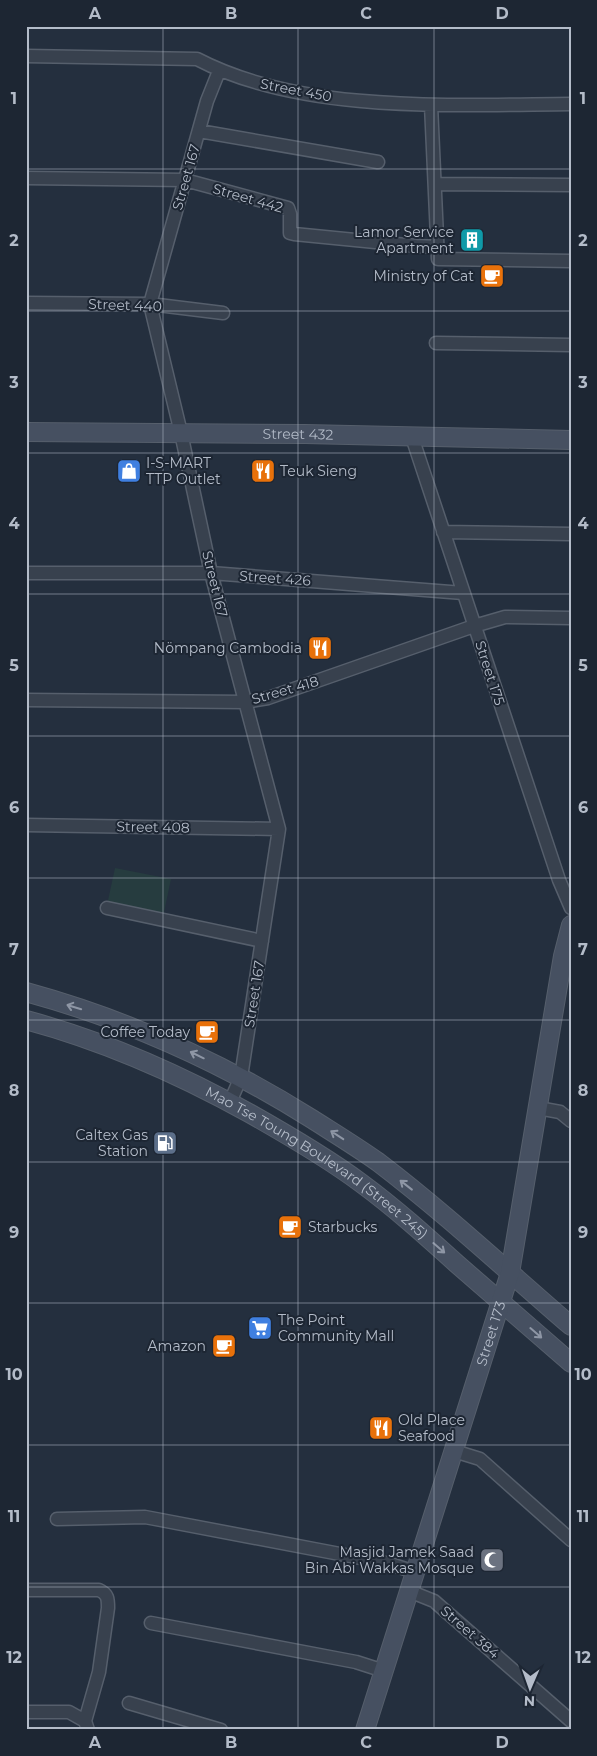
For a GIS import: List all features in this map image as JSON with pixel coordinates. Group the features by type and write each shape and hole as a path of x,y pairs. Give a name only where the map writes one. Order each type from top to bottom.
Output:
{"street":[{"name":"Street 450","path":"26,56 197,59 241,78 283,89 332,97 431,105 571,104"},
{"name":"Street 167","path":"219,70 207,101 150,304 182,434 211,573 279,828 241,1077 230,1102"},
{"path":"431,105 438,253"},
{"path":"199,132 378,162"},
{"path":"26,178 185,180"},
{"name":"Street 442","path":"185,180 288,208 290,214 290,233 294,234 416,246 438,253 571,261"},
{"path":"435,184 571,185"},
{"name":"Street 440","path":"26,303 150,304 223,313"},
{"path":"436,343 571,345"},
{"name":"Street 432","path":"26,432 571,440"},
{"name":"Street 175","path":"412,437 559,880 571,908"},
{"path":"443,532 571,534"},
{"name":"Street 426","path":"26,572 211,573 463,592"},
{"name":"Street 418","path":"26,700 245,702 268,698 505,616 571,618"},
{"name":"Street 408","path":"26,825 279,828"},
{"path":"107,908 262,941"},
{"name":"Street 173","path":"365,1730 510,1273 563,956 571,925"},
{"name":"Mao Tse Toung Boulevard (Street 245)","path":"26,992 80,1008 192,1052 241,1077 339,1136 421,1196 571,1326"},
{"name":"Mao Tse Toung Boulevard (Street 245)","path":"26,1020 111,1048 183,1078 230,1102 322,1156 401,1214 571,1363"},
{"path":"538,1108 560,1112 571,1121"},
{"path":"454,1451 480,1460 571,1540"},
{"path":"57,1519 145,1517 387,1563 416,1572"},
{"path":"26,1590 99,1590 108,1597 98,1672 86,1725 69,1712 26,1712"},
{"name":"Street 384","path":"409,1591 434,1601 571,1720"},
{"path":"151,1622 356,1662 384,1671"},
{"path":"129,1703 221,1730"}],"green space":[{"path":"115,868 171,879 163,917 107,905"}],"place":[{"name":"Lamor Service Apartment","path":"472,240"},
{"name":"Ministry of Cat","path":"492,276"},
{"name":"I-S-MART TTP Outlet","path":"129,471"},
{"name":"Teuk Sieng","path":"263,471"},
{"name":"Nömpang Cambodia","path":"320,648"},
{"name":"Coffee Today","path":"207,1032"},
{"name":"Caltex Gas Station","path":"165,1143"},
{"name":"Starbucks","path":"290,1227"},
{"name":"The Point Community Mall","path":"260,1328"},
{"name":"Amazon","path":"224,1346"},
{"name":"Old Place Seafood","path":"381,1428"},
{"name":"Masjid Jamek Saad Bin Abi Wakkas Mosque","path":"492,1560"}]}
